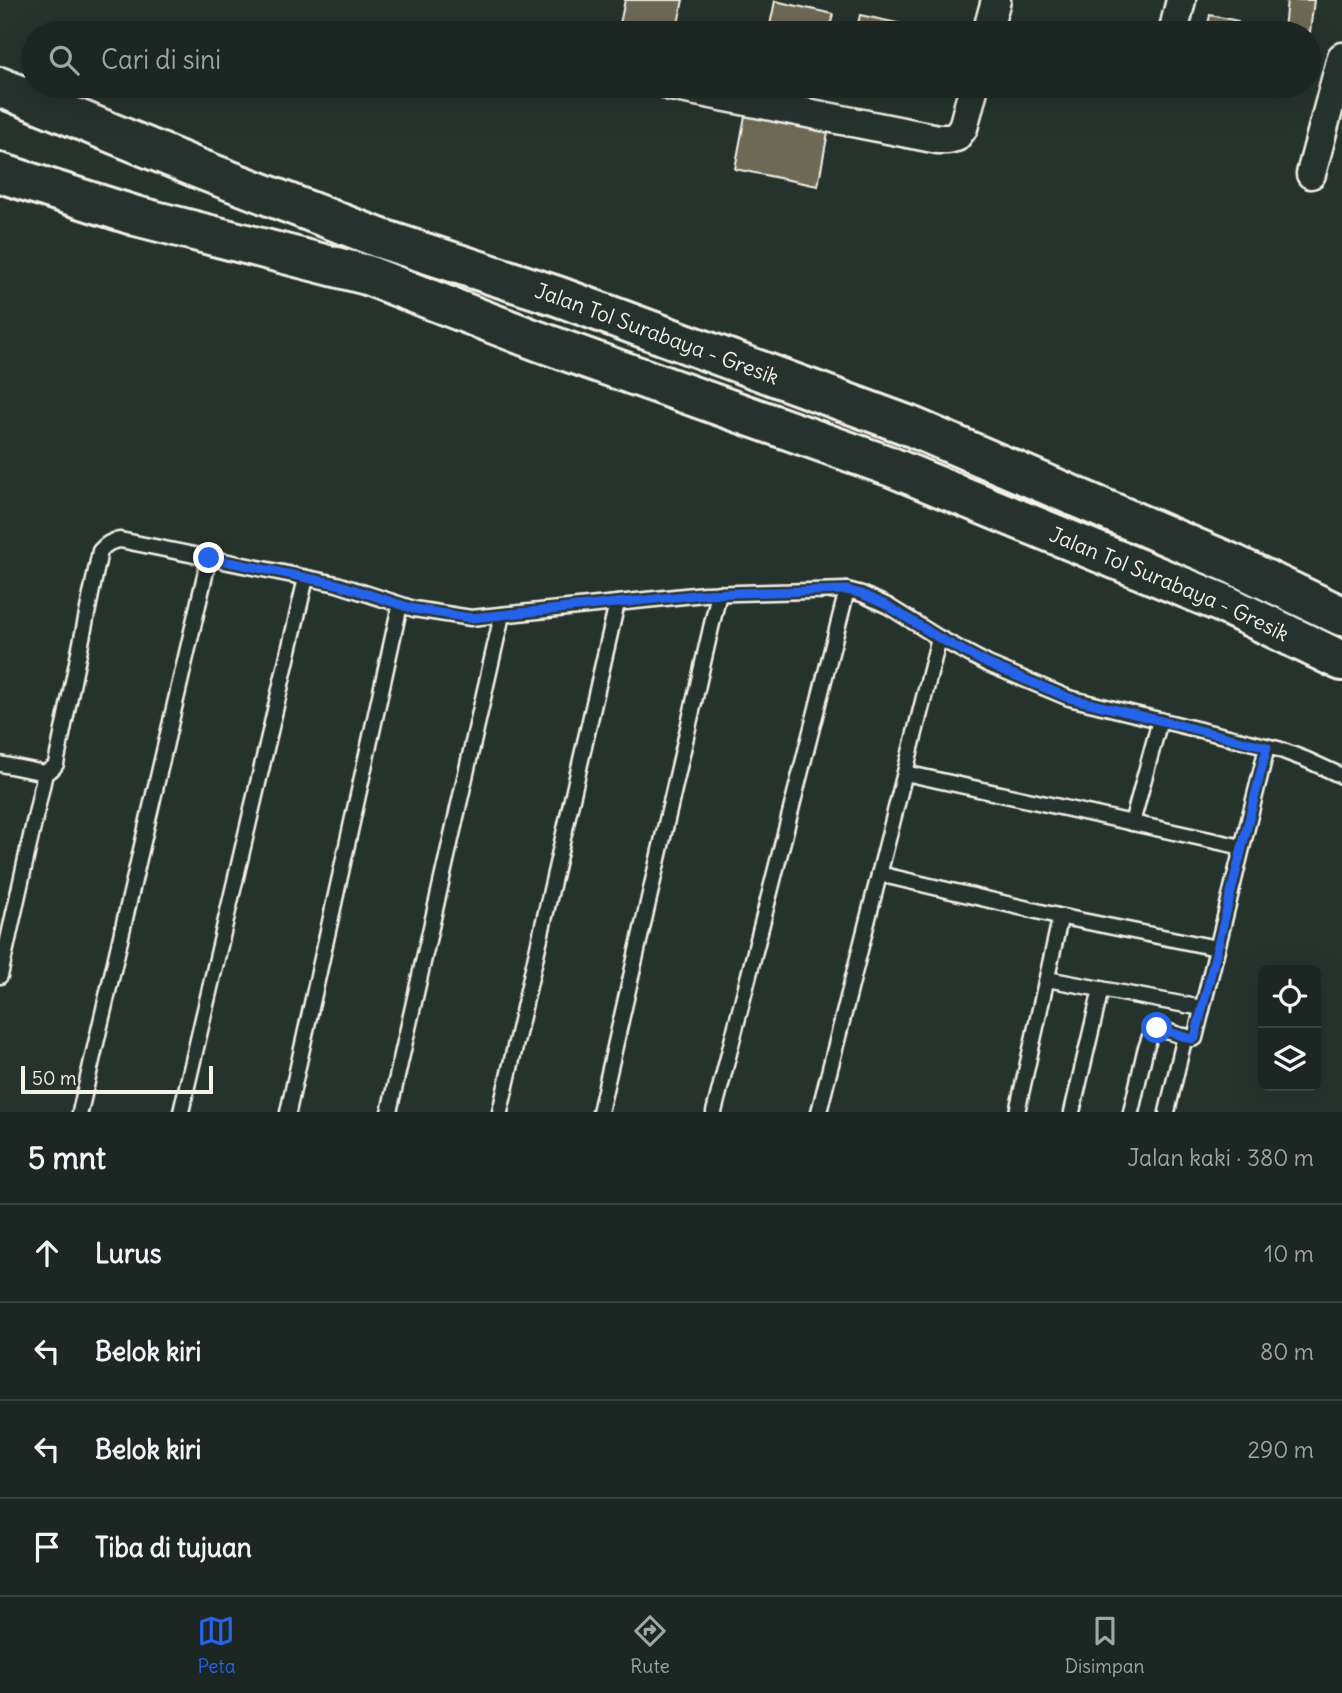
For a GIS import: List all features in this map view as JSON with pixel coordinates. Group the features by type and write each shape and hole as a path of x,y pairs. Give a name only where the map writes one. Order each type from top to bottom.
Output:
{"highway":[{"name":"Jalan Tol Surabaya - Gresik","path":"0,87 21,96"},
{"name":"Jalan Tol Surabaya - Gresik","path":"27,98 197,168 379,238 558,296 910,426 1235,565 1342,616"},
{"name":"Jalan Tol Surabaya - Gresik","path":"0,115 260,219 367,275 538,341 889,466 1222,603 1342,661"},
{"name":"Jalan Tol Surabaya - Gresik","path":"0,173 136,216 367,275"}],"street":[{"path":"990,21 996,0"},
{"path":"1176,21 1181,0"},
{"path":"1311,174 1342,57"},
{"path":"731,98 948,139 956,137 963,128 971,98"}],"lane":[{"path":"0,764 45,773 56,764 100,551 105,545 120,540 337,584 414,609 471,618 719,593 847,590 888,606 988,664 1069,698 1267,747 1307,760 1342,776"},
{"path":"80,1112 209,558"},
{"path":"181,1112 306,578"},
{"path":"714,1112 847,590"},
{"path":"600,1112 719,593"},
{"path":"499,1112 617,603"},
{"path":"288,1112 400,605"},
{"path":"389,1112 502,615"},
{"path":"820,1112 939,638"},
{"path":"1132,823 1160,720"},
{"path":"1131,1112 1152,1031 1157,1028 1195,1038 1267,747"},
{"path":"0,976 45,773"},
{"path":"905,773 1242,847"},
{"path":"879,874 1058,916 1217,947"},
{"path":"1017,1112 1060,923 1058,916"},
{"path":"1047,979 1202,1008"},
{"path":"1072,1112 1101,989"},
{"path":"1167,1112 1185,1036"}],"building":[{"path":"625,0 683,0 679,21 621,21"},
{"path":"1287,0 1314,0 1311,21 1285,21"},
{"path":"775,1 833,14 832,21 771,21"},
{"path":"860,15 888,21 859,21"},
{"path":"1210,15 1238,21 1209,21"},
{"path":"745,116 828,132 818,186 735,169"}],"route":[{"path":"209,558 337,584 414,609 471,618 704,594 847,590 888,606 988,664 1069,698 1267,747 1195,1038 1157,1028"}]}
